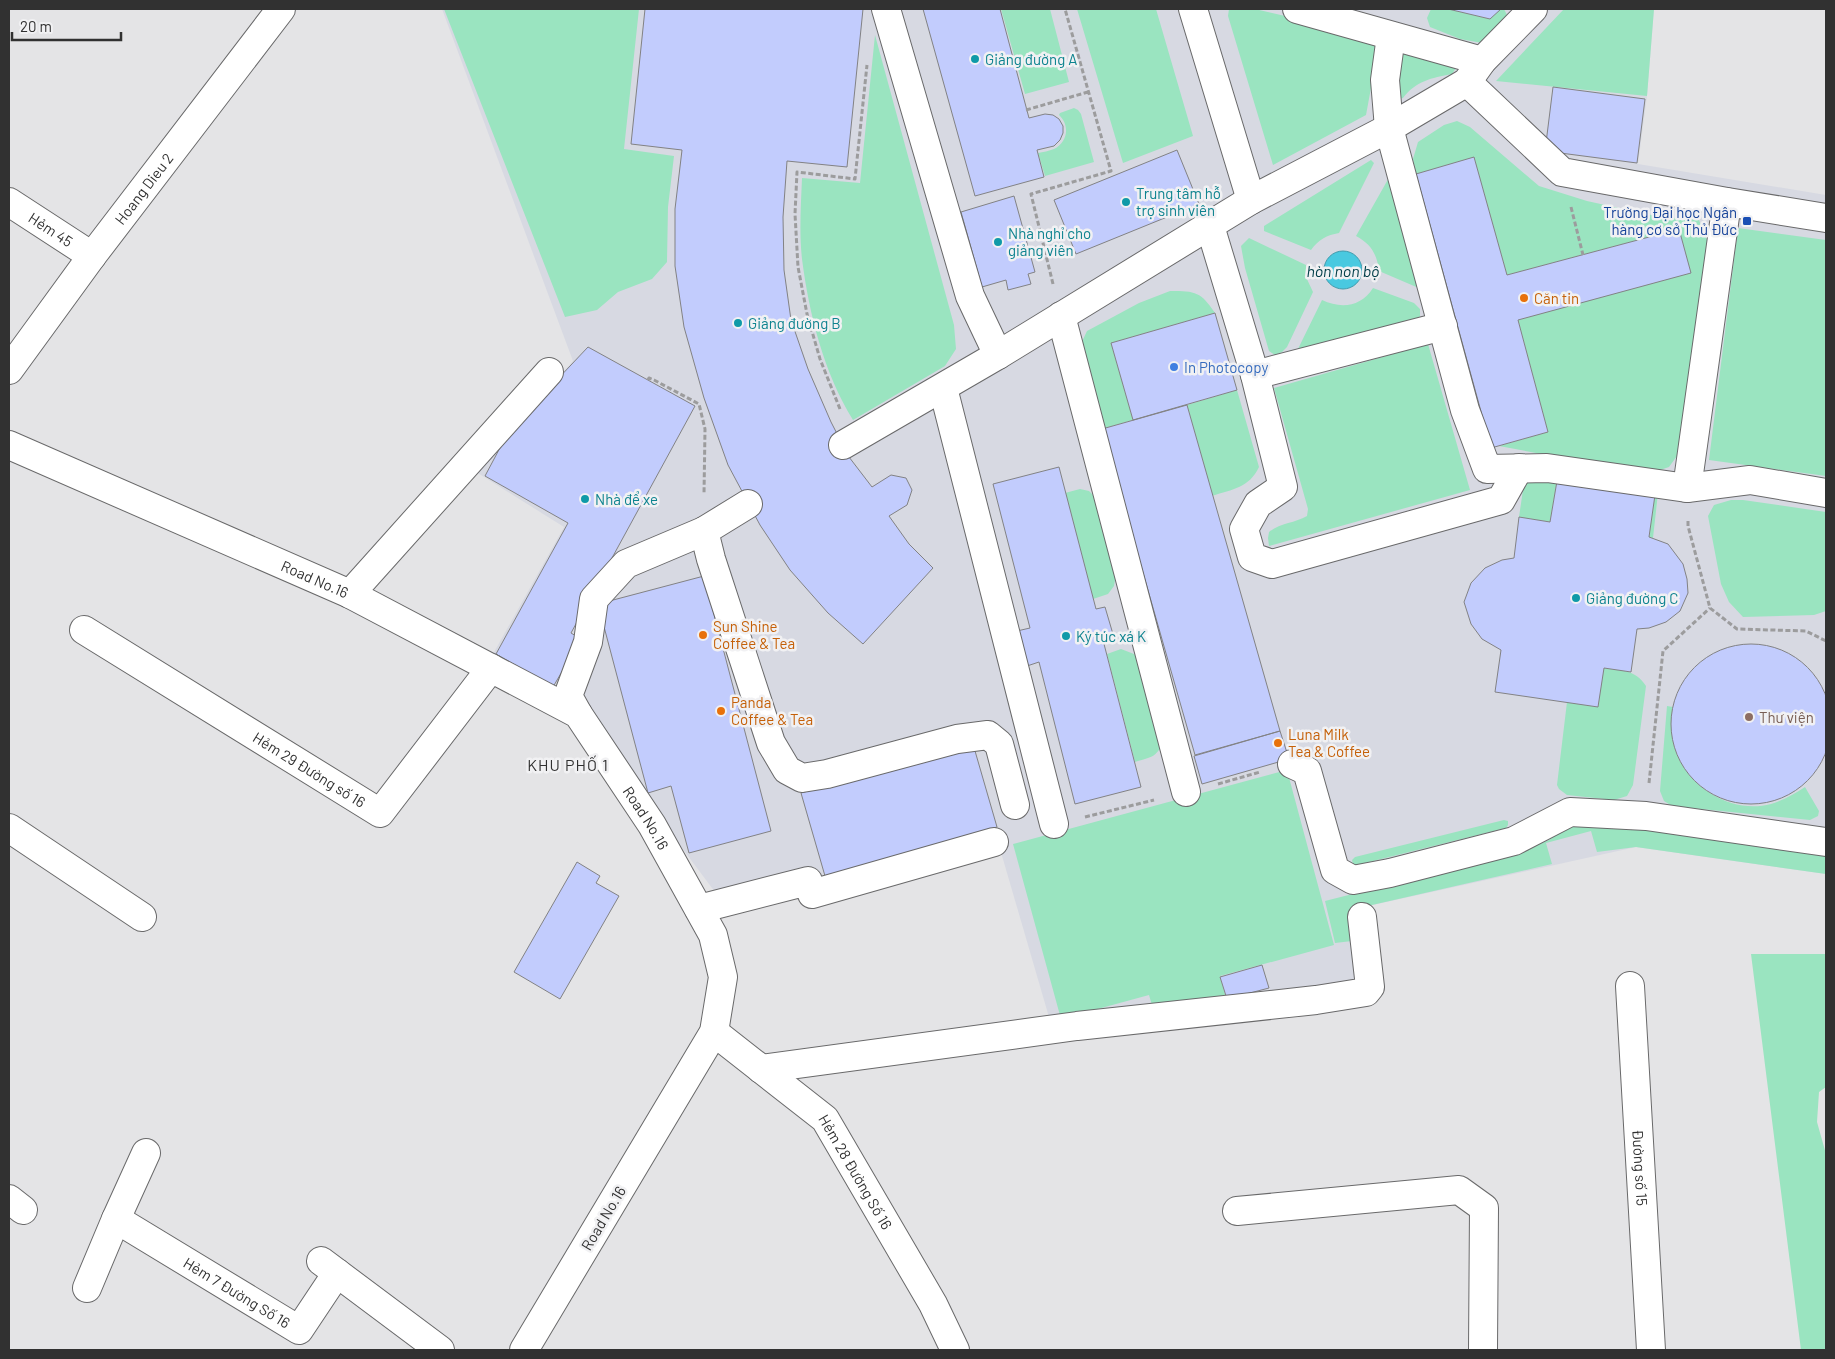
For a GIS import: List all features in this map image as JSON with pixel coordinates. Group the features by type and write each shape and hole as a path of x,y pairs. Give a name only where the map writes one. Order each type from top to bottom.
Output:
{"street":[{"name":"Hoang Dieu 2","path":"9,370 92,256 281,9"},
{"path":"886,9 970,296 998,355"},
{"path":"1193,9 1251,200"},
{"path":"1297,9 1391,36 1475,72 1562,172 1826,218"},
{"path":"850,441 998,355 1251,200 1389,128 1475,72 1533,9"},
{"path":"1391,36 1385,80 1389,128 1465,410 1487,469 1547,468 1688,488 1750,480 1826,493"},
{"name":"Hẻm 45","path":"9,202 92,256"},
{"path":"1688,488 1727,202"},
{"path":"1210,226 1255,375 1283,487 1258,504 1244,529 1252,556 1272,564 1500,500 1519,468"},
{"path":"1061,316 1186,792"},
{"path":"1255,375 1443,326"},
{"path":"350,594 549,372"},
{"path":"943,388 1054,824"},
{"name":"Road No.16","path":"9,445 350,594 578,714 652,824 713,935 723,977 714,1032 524,1350"},
{"path":"578,714 568,696 588,642 594,599 626,564 704,531 748,504"},
{"path":"704,531 711,559 771,743 787,770 802,778 957,739 988,735 999,744 1015,805"},
{"name":"Hẻm 29 Đường số 16","path":"84,630 380,813 491,668"},
{"path":"1292,764 1307,771 1335,870 1353,880 1390,873 1514,841 1570,812 1646,816 1826,842"},
{"path":"9,828 142,917"},
{"path":"699,909 808,881 812,894 994,842"},
{"path":"760,1069 1077,1026 1316,1000 1366,992 1370,987 1362,917"},
{"name":"Đường số 15","path":"1630,986 1651,1350"},
{"name":"Hẻm 28 Đường Số 16","path":"714,1032 825,1119 933,1304 955,1350"},
{"path":"87,1288 146,1153"},
{"path":"1237,1211 1459,1190 1484,1208 1483,1350"},
{"name":"Hẻm 7 Đường Số 16","path":"116,1220 299,1330 329,1267 440,1350"}],"path":[{"path":"1061,316 1031,194 1111,171 1065,9"},
{"path":"850,441 820,359 807,314 798,267 795,214 797,172 855,179 868,56"},
{"path":"1026,110 1088,92"},
{"path":"1562,172 1583,255"},
{"path":"648,380 649,378 654,380 699,404 705,429 704,531"},
{"path":"1688,526 1710,608 1737,629 1806,631 1826,641"},
{"path":"1646,816 1663,651 1710,608"},
{"path":"1054,824 1292,764"}],"shaded area":[{"path":"442,9 1654,9 1647,96 1638,164 1826,195 1826,874 1636,847 1350,910 1364,986 1051,1024 998,842 727,908 568,696 493,654 564,527 473,470 573,361"}],"green space":[{"path":"444,9 639,9 624,149 674,156 668,207 667,262 652,279 618,292 597,310 565,317"},
{"path":"1001,9 1050,9 1069,82 1025,94"},
{"path":"1077,9 1156,9 1193,136 1123,163"},
{"path":"1229,9 1255,9 1371,36 1378,50 1366,115 1273,165 1228,16"},
{"path":"1431,9 1448,9 1490,19 1500,9 1504,9 1508,17 1482,43 1460,39 1430,27 1427,18"},
{"path":"1564,9 1654,9 1647,96 1496,81"},
{"path":"875,35 954,325 956,349 945,366 853,420 826,363 809,301 801,249 802,178 860,183"},
{"path":"1407,50 1453,64 1456,68 1452,74 1419,84 1403,98 1399,99 1395,96 1400,56"},
{"path":"1074,108 1081,114 1094,162 1045,176 1038,153 1059,146 1065,138 1066,128 1063,119 1059,115"},
{"path":"1457,121 1470,127 1539,186 1587,201 1655,216 1699,220 1708,242 1685,445 1669,467 1648,474 1499,446 1548,432 1518,320 1690,272 1679,229 1507,275 1474,158 1416,174 1413,159 1418,142 1444,125"},
{"path":"1371,160 1374,163 1339,233 1323,238 1311,250 1264,231 1264,226"},
{"path":"1395,167 1428,292 1379,271 1377,259 1372,250 1366,242 1356,236"},
{"path":"1738,228 1826,240 1826,476 1709,460"},
{"path":"1249,238 1306,265 1306,277 1313,292 1287,347 1275,355 1269,351 1245,268 1241,246"},
{"path":"1373,288 1414,303 1420,309 1420,316 1416,322 1295,355 1322,300 1336,305 1357,303"},
{"path":"1170,291 1186,291 1197,294 1206,301 1215,313 1111,343 1133,420 1102,429 1079,348 1087,331 1139,303"},
{"path":"1428,344 1470,490 1269,546 1269,532 1307,516 1308,509 1274,388"},
{"path":"1237,390 1259,467 1245,484 1212,496 1187,405"},
{"path":"1528,477 1658,493 1653,538 1649,537 1655,495 1557,481 1550,522 1519,517 1524,483"},
{"path":"1080,489 1089,491 1097,499 1117,569 1114,586 1108,594 1093,599 1065,493"},
{"path":"1731,500 1743,500 1826,512 1826,611 1814,615 1743,617 1729,602 1721,584 1708,516 1714,505"},
{"path":"1121,649 1134,654 1143,661 1164,739 1157,753 1135,762 1107,654"},
{"path":"1604,668 1633,674 1642,680 1646,686 1633,785 1627,796 1614,800 1567,795 1557,785 1567,702"},
{"path":"1667,706 1673,707 1672,735 1679,759 1698,784 1711,794 1725,801 1755,806 1771,804 1789,797 1805,787 1819,811 1818,816 1810,820 1672,806 1664,801 1660,791"},
{"path":"1287,770 1334,945 1220,976 1227,1002 1154,1012 1149,995 1061,1019 1013,844"},
{"path":"1504,820 1508,821 1506,828 1357,865 1353,864 1352,860 1355,857"},
{"path":"1577,822 1826,853 1826,874 1636,847 1597,852 1591,831 1546,843 1552,864 1350,910 1352,941 1335,943 1325,901 1526,850 1549,840 1566,827"},
{"path":"1751,954 1826,954 1826,1087 1819,1092 1817,1122 1826,1154 1826,1350 1801,1350"}],"water":[{"name":"hòn non bộ","path":"1343,251 1357,256 1362,270 1357,284 1343,289 1329,284 1324,270 1329,256"}],"building":[{"name":"Giảng đường B","path":"645,9 863,9 847,167 787,161 783,217 784,270 791,320 808,369 831,422 849,457 872,487 891,475 906,478 912,490 907,505 889,516 909,544 933,568 863,644 828,613 790,570 760,525 728,465 704,398 684,327 675,266 675,209 682,150 631,144"},
{"name":"Giảng đường A","path":"923,9 1000,9 1029,118 1045,114 1053,115 1059,119 1063,126 1060,140 1054,146 1037,150 1044,177 975,196"},
{"path":"1448,9 1501,9 1490,19"},
{"path":"1553,87 1645,99 1637,163 1545,151"},
{"name":"Trung tâm hỗ trợ sinh viên","path":"1177,150 1199,204 1076,254 1054,200"},
{"name":"Căn tin","path":"1474,157 1507,275 1679,229 1691,273 1518,320 1548,432 1491,448 1416,174"},
{"name":"Nhà nghỉ cho giảng viên","path":"1014,196 1035,272 1028,274 1031,284 1008,290 1006,280 982,287 961,212"},
{"name":"In Photocopy","path":"1215,313 1237,390 1133,420 1111,343"},
{"name":"Nhà để xe","path":"588,347 695,406 571,633 581,639 553,687 496,654 568,523 485,476 502,444 519,420"},
{"path":"1187,405 1280,731 1195,755 1102,429"},
{"name":"Ký túc xá K","path":"1059,467 1096,609 1105,607 1115,641 1104,644 1141,787 1075,804 1039,662 1027,666 1017,631 1030,628 993,484"},
{"name":"Giảng đường C","path":"1557,481 1655,495 1649,537 1668,544 1683,564 1687,579 1688,593 1680,611 1666,622 1649,628 1637,629 1631,672 1604,668 1598,707 1495,692 1501,650 1482,639 1471,624 1464,602 1471,583 1485,568 1502,560 1514,558 1519,517 1550,522"},
{"path":"704,576 771,831 689,853 671,786 648,793 598,604"},
{"name":"Thư viện","path":"1759,644 1789,653 1808,667 1818,679 1825,693 1830,708 1830,740 1825,755 1818,769 1808,781 1796,791 1774,801 1759,804 1743,804 1728,801 1706,791 1684,769 1672,740 1671,716 1674,701 1684,679 1706,657 1735,645"},
{"path":"1280,731 1289,759 1202,784 1194,756"},
{"path":"973,744 997,827 825,876 801,793"},
{"path":"577,862 600,876 596,883 619,896 560,999 514,972"},
{"path":"1262,965 1269,988 1227,999 1220,977"}],"place":[{"name":"Giảng đường A","path":"975,59"},
{"name":"Trung tâm hỗ trợ sinh viên","path":"1126,202"},
{"name":"Trường Đại học Ngân hàng cơ sở Thủ Đức","path":"1747,221"},
{"name":"Nhà nghỉ cho giảng viên","path":"998,242"},
{"name":"Căn tin","path":"1524,298"},
{"name":"Giảng đường B","path":"738,323"},
{"name":"In Photocopy","path":"1174,367"},
{"name":"Nhà để xe","path":"585,499"},
{"name":"Giảng đường C","path":"1576,598"},
{"name":"Sun Shine Coffee & Tea","path":"703,635"},
{"name":"Ký túc xá K","path":"1066,636"},
{"name":"Panda Coffee & Tea","path":"721,711"},
{"name":"Thư viện","path":"1749,717"},
{"name":"Luna Milk Tea & Coffee","path":"1278,743"}],"district":[{"name":"KHU PHỐ 1","path":"568,764"}]}
